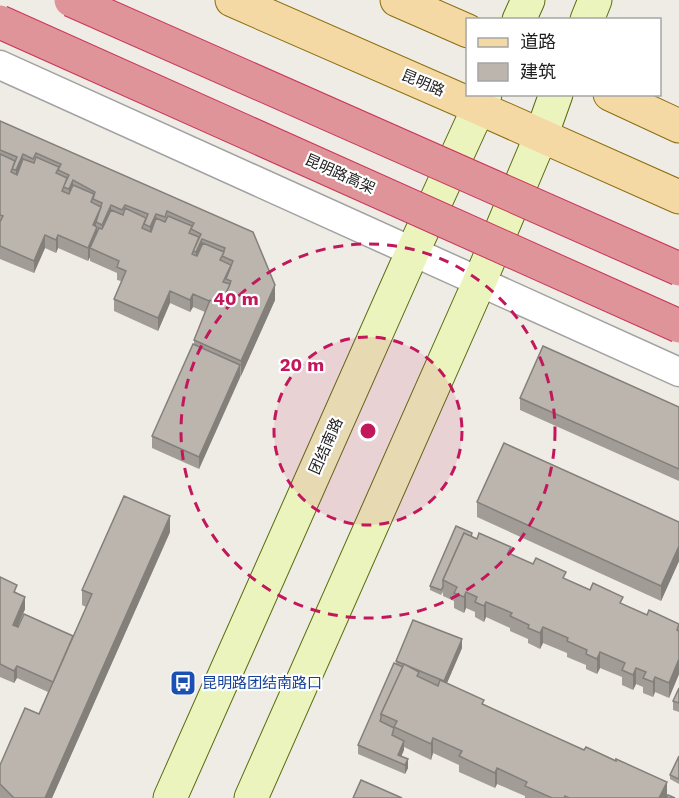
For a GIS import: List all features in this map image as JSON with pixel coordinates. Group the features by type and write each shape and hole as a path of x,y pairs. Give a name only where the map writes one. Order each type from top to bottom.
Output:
{"highway":[{"path":"71,0 679,269"},
{"name":"昆明路高架","path":"0,22 679,326"}],"main road":[{"name":"昆明路","path":"232,0 466,95"},
{"path":"397,0 466,30"},
{"path":"520,18 528,0"},
{"path":"588,18 595,0"},
{"path":"251,798 479,282 541,136 555,96"},
{"path":"614,96 679,126"},
{"name":"昆明路","path":"482,101 541,136 679,197"},
{"name":"团结南路","path":"170,798 482,101"}],"street":[{"path":"0,65 679,372"}],"building":[{"path":"0,121 253,232 275,285 241,361 194,340 210,300 221,304 231,281 226,279 233,261 222,256 225,248 202,239 196,252 193,251 201,234 191,229 194,223 167,211 165,217 156,214 150,227 144,224 148,214 125,205 122,210 111,205 102,225 96,222 102,203 93,199 95,192 73,180 69,189 63,187 69,175 58,170 61,164 36,153 33,159 23,154 16,170 12,169 17,157 0,150"},
{"path":"0,154 15,161 11,172 17,175 23,159 34,163 36,157 59,167 56,173 67,178 62,191 69,194 73,185 94,194 91,202 101,207 93,225 97,227 88,248 58,235 56,240 45,235 34,261 0,246 0,222 3,216 0,215"},
{"path":"125,208 146,218 142,228 151,232 156,218 165,222 168,216 192,226 189,233 199,237 192,254 197,256 203,243 224,252 220,260 231,265 223,282 230,284 221,304 193,294 190,300 170,291 158,318 114,299 126,271 117,267 119,261 90,248 111,210 123,215"},
{"path":"193,344 240,365 199,457 152,436"},
{"path":"543,346 679,407 679,469 520,398"},
{"path":"504,443 679,522 679,546 661,586 477,502"},
{"path":"124,496 170,516 45,798 14,798 0,784 0,765 25,708 39,714 92,594 82,590"},
{"path":"456,526 472,533 471,537 464,533 443,580 441,590 430,586"},
{"path":"464,533 477,539 479,533 511,547 508,553 533,564 536,558 566,572 563,578 590,590 593,583 623,597 620,603 647,615 649,610 679,624 677,630 679,631 679,659 669,683 655,677 653,682 643,678 646,672 636,668 633,675 622,670 625,663 600,652 597,659 586,654 587,650 567,641 568,638 543,627 540,633 510,616 512,613 486,602 484,606 475,602 477,597 466,592 464,597 454,593 457,587 443,580"},
{"path":"0,577 17,585 14,592 25,597 13,625 18,627 24,614 73,636 53,682 17,666 14,671 0,664"},
{"path":"413,620 462,639 444,681 396,661"},
{"path":"394,663 403,667 381,714 380,721 394,728 392,735 404,741 398,755 408,759 405,765 358,745"},
{"path":"404,664 419,672 417,676 438,686 440,680 484,700 482,704 584,750 586,747 667,782 659,798 569,798 565,796 564,798 552,798 525,786 527,782 497,768 495,773 459,756 462,751 433,738 431,744 394,727 397,721 381,714"},
{"path":"679,688 679,703 673,701"},
{"path":"679,756 679,779 670,775"},
{"path":"361,780 402,798 353,798"}],"place":[{"name":"昆明路团结南路口","path":"183,683"}]}
